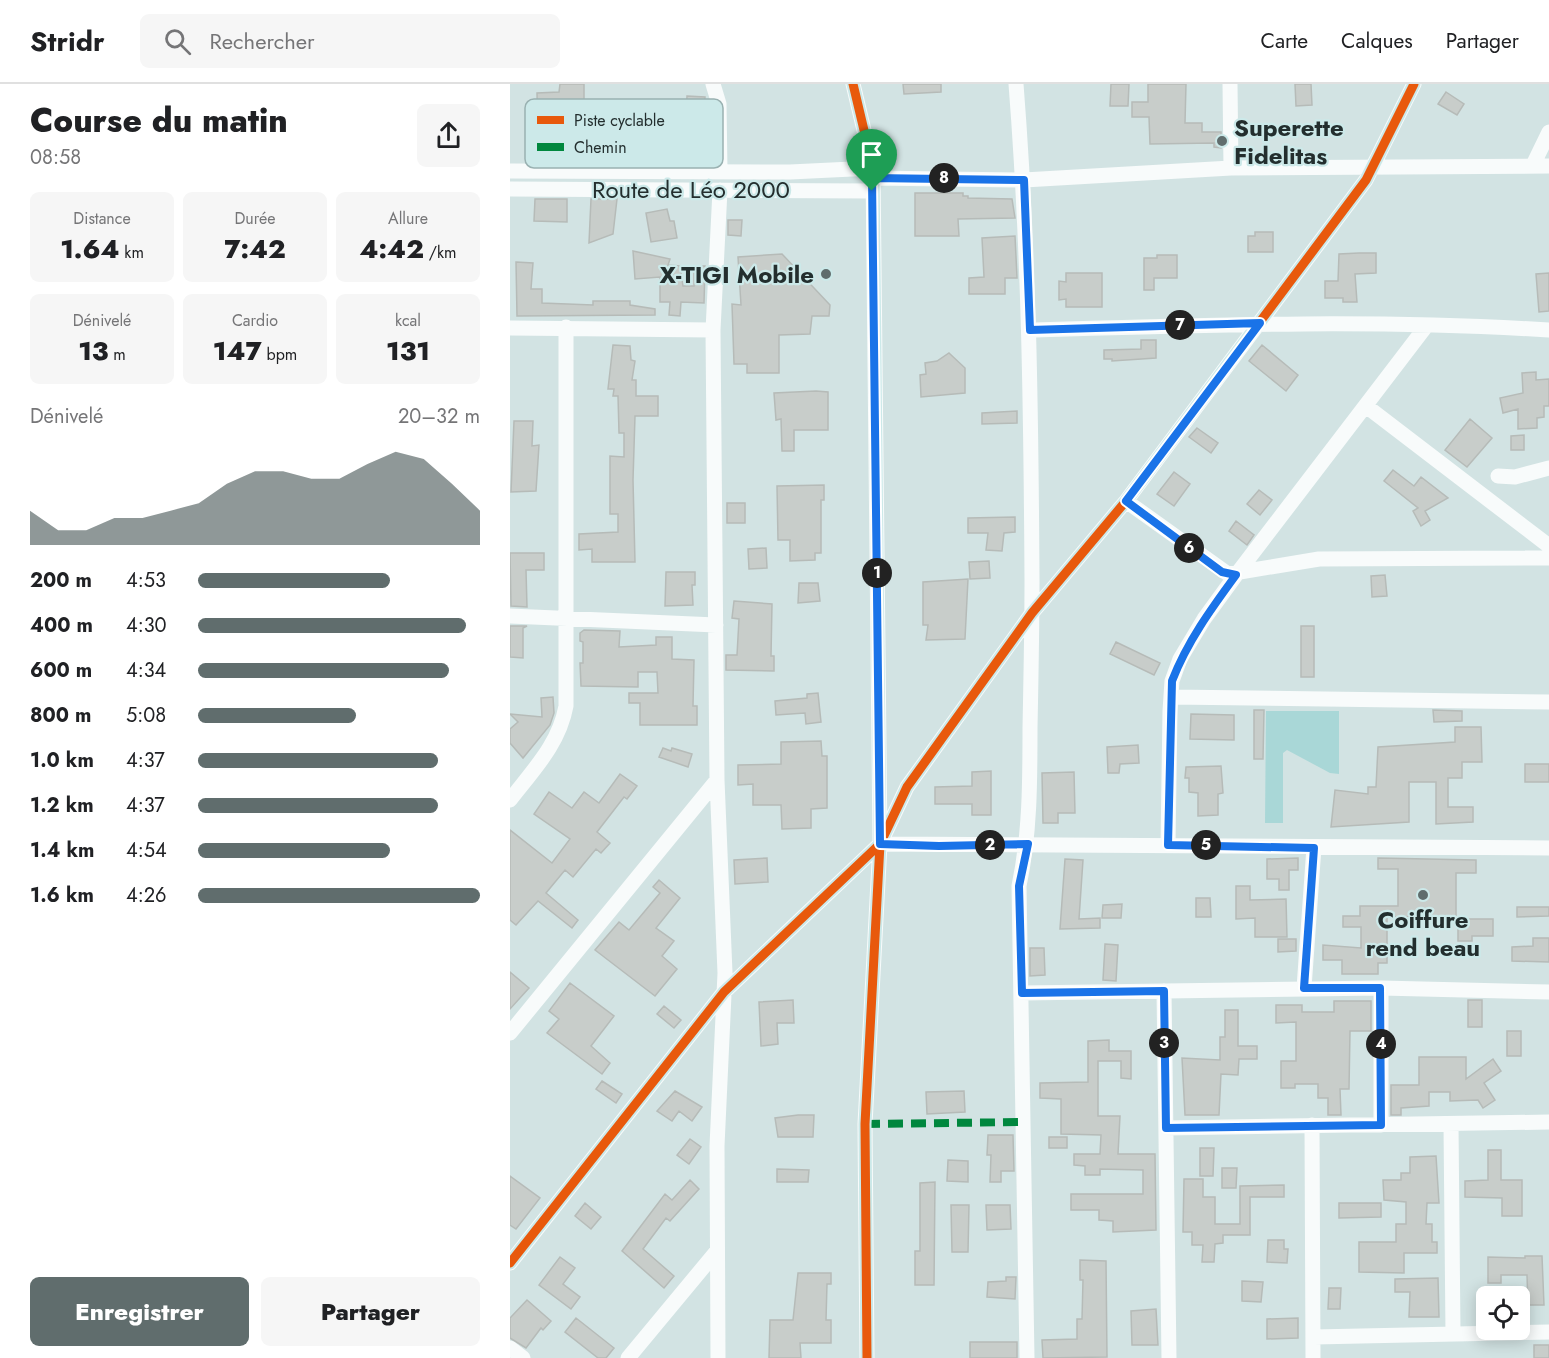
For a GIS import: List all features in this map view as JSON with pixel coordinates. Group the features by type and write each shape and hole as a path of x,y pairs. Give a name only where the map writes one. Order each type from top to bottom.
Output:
{"street":[{"path":"713,84 718,99"},
{"path":"853,84 872,179 880,844 865,1124 867,1358"},
{"path":"1016,84 1024,180 1030,330 1032,614 1028,844 1019,886 1027,1358"},
{"path":"1230,84 1231,168"},
{"path":"511,1259 724,992 880,844 907,787 1032,614 1126,501 1260,323 1372,167 1414,84"},
{"path":"1533,165 1549,132"},
{"path":"510,171 816,171 872,179 1024,180 1231,168 1549,166"},
{"name":"Route de Léo 2000","path":"510,189 720,190 872,179"},
{"path":"718,1358 716,1252 724,992 717,780 713,330 720,190"},
{"path":"1030,330 1260,323 1427,325 1549,330"},
{"path":"1168,845 1172,681 1180,659 1204,619 1236,575 1427,325"},
{"path":"510,800 555,743 562,727 566,706 568,619 566,327"},
{"path":"510,328 713,330"},
{"path":"1366,406 1549,546"},
{"path":"1498,476 1515,477 1549,468"},
{"path":"1126,501 1222,572 1236,575 1319,559 1549,558"},
{"path":"510,616 716,625"},
{"path":"1171,697 1549,702"},
{"path":"510,1033 717,780"},
{"path":"880,844 1549,848"},
{"path":"1304,988 1314,848"},
{"path":"1022,993 1304,988 1549,992"},
{"path":"1380,988 1381,1125"},
{"path":"1164,991 1169,1358"},
{"path":"1166,1128 1549,1122"},
{"path":"1312,1125 1313,1358"},
{"path":"1451,1125 1453,1334"},
{"path":"628,1358 716,1252"},
{"path":"1314,1337 1549,1332"},
{"path":"510,1348 523,1358"}],"shaded area":[{"path":"1266,711 1339,711 1339,774 1330,773 1287,750 1283,753 1283,823 1265,823"}],"building":[{"path":"560,84 584,84 584,99 537,99 537,93 559,92"},
{"path":"903,84 941,84 941,92 904,94"},
{"path":"1111,84 1129,84 1128,106 1110,106"},
{"path":"1148,84 1186,84 1185,123 1202,123 1202,132 1221,132 1221,148 1214,147 1214,143 1150,144 1149,117 1132,117 1132,102 1148,102"},
{"path":"1295,84 1311,84 1312,105 1296,106"},
{"path":"1446,92 1464,104 1457,115 1438,104"},
{"path":"687,96 705,97 705,99 687,99"},
{"path":"915,193 963,193 963,196 968,196 968,198 1012,199 1015,218 958,219 959,236 915,236"},
{"path":"535,199 567,199 567,222 534,221"},
{"path":"591,199 617,199 613,234 589,243"},
{"path":"667,209 670,221 674,221 677,238 651,242 646,213"},
{"path":"728,220 742,220 741,236 728,235"},
{"path":"1255,232 1273,232 1273,252 1248,252 1248,236 1255,236"},
{"path":"1015,236 1017,278 1005,278 1005,294 969,294 969,278 984,277 982,238"},
{"path":"633,251 670,259 668,265 680,266 683,286 694,286 694,266 705,266 704,303 681,302 680,316 669,315 670,302 660,302 660,277 635,279"},
{"path":"1376,253 1376,273 1355,274 1357,302 1343,302 1343,298 1325,298 1325,281 1338,281 1339,254"},
{"path":"782,254 830,305 829,316 812,316 810,334 779,335 779,373 747,373 747,364 734,364 732,304 741,305 738,257"},
{"path":"1157,255 1177,255 1177,278 1154,278 1154,290 1144,290 1144,258 1157,258"},
{"path":"516,262 533,263 531,289 542,289 542,303 593,305 593,301 630,301 630,305 655,309 655,315 517,316"},
{"path":"1066,273 1102,273 1102,307 1066,307 1066,299 1059,300 1059,281 1066,282"},
{"path":"1549,273 1549,311 1539,312 1536,274"},
{"path":"1141,340 1156,340 1156,358 1112,361 1112,359 1104,359 1104,350 1141,349"},
{"path":"613,345 630,346 631,360 635,361 632,380 636,380 636,396 658,396 658,416 635,416 633,480 635,562 592,562 592,549 579,550 579,534 618,532 618,514 610,514 610,456 624,457 624,433 619,433 618,396 613,396 614,389 608,389"},
{"path":"1262,345 1298,375 1286,391 1249,361"},
{"path":"949,353 965,368 965,393 921,397 920,375 926,374 925,363 937,361"},
{"path":"1536,372 1536,380 1549,379 1549,406 1544,406 1544,417 1537,418 1537,428 1518,429 1518,409 1503,413 1500,398 1523,393 1522,373"},
{"path":"828,392 828,430 794,430 794,451 782,451 781,419 776,420 774,393"},
{"path":"1017,411 1017,423 982,424 982,413"},
{"path":"1470,419 1492,438 1467,467 1445,450"},
{"path":"514,421 533,421 532,446 539,445 536,491 511,492"},
{"path":"1197,428 1218,443 1211,453 1189,437"},
{"path":"1524,435 1524,450 1511,450 1511,436"},
{"path":"1393,470 1414,486 1421,477 1448,498 1425,511 1430,520 1421,526 1413,511 1418,508 1384,481"},
{"path":"1174,472 1190,484 1174,506 1157,494"},
{"path":"824,485 824,500 821,500 821,553 815,553 815,560 790,561 790,540 778,540 777,486"},
{"path":"1259,490 1272,500 1260,515 1247,504"},
{"path":"727,503 745,503 745,523 727,523"},
{"path":"1015,517 1015,532 1004,533 1002,551 986,550 988,533 968,533 968,518"},
{"path":"1236,521 1254,535 1247,545 1229,531"},
{"path":"766,548 767,568 749,569 748,549"},
{"path":"510,553 544,553 544,570 526,570 527,607 511,606"},
{"path":"989,561 990,578 970,579 969,562"},
{"path":"666,572 695,572 695,585 692,585 693,605 665,606"},
{"path":"1385,575 1387,596 1372,597 1371,576"},
{"path":"968,579 965,639 926,640 928,625 923,625 923,582"},
{"path":"799,583 818,583 820,601 798,603"},
{"path":"734,601 772,604 771,656 774,656 774,671 726,670 726,655 737,655 739,619 732,618"},
{"path":"510,626 527,626 523,628 523,658 510,657"},
{"path":"1301,626 1314,626 1314,677 1301,677"},
{"path":"584,630 620,631 619,647 656,645 656,637 672,637 672,659 694,660 693,706 697,706 697,725 640,725 640,703 629,703 629,693 658,693 657,672 638,672 638,687 581,686 580,663 583,663 583,642 580,641 580,633"},
{"path":"1116,642 1160,663 1154,675 1110,654"},
{"path":"818,693 821,722 806,724 805,713 776,715 775,701 807,698 807,694"},
{"path":"553,697 554,713 550,725 523,758 510,743 510,729 518,722 510,714 542,717 541,698"},
{"path":"1254,710 1264,710 1263,759 1254,759"},
{"path":"1433,710 1462,711 1462,721 1434,722"},
{"path":"1191,714 1234,715 1234,740 1190,739"},
{"path":"1455,727 1481,727 1482,762 1462,762 1462,778 1448,778 1448,807 1473,807 1473,822 1436,824 1436,782 1409,782 1409,822 1331,827 1335,790 1368,794 1368,787 1376,787 1378,747 1455,742"},
{"path":"821,741 822,756 827,756 827,808 811,809 811,828 782,829 781,805 753,805 753,784 738,785 738,765 781,764 781,742"},
{"path":"1138,745 1139,763 1120,764 1119,773 1108,773 1107,747"},
{"path":"663,748 671,751 672,748 692,754 688,767 659,757"},
{"path":"1525,764 1549,764 1549,782 1525,782"},
{"path":"1221,766 1223,793 1218,794 1218,815 1198,816 1198,793 1189,792 1189,778 1185,778 1186,767"},
{"path":"991,771 991,815 972,815 972,804 935,804 935,787 972,786 972,772"},
{"path":"1074,772 1075,813 1058,813 1058,823 1043,823 1042,773"},
{"path":"620,774 637,786 627,799 624,797 597,832 610,843 601,853 596,849 573,877 565,870 546,893 578,920 572,928 538,901 516,925 510,920 510,830 552,863 570,839 534,814 549,792 572,808 584,792 599,803"},
{"path":"767,858 768,882 735,884 734,860"},
{"path":"1298,858 1298,870 1289,870 1289,890 1279,890 1279,879 1267,879 1267,859"},
{"path":"1378,858 1476,860 1476,873 1456,873 1456,916 1387,917 1387,963 1378,963 1378,974 1342,974 1342,960 1323,960 1323,945 1361,948 1361,927 1343,927 1343,916 1360,916 1360,906 1398,906 1398,869 1378,869"},
{"path":"1065,859 1083,860 1079,919 1100,918 1100,928 1060,929"},
{"path":"659,880 680,898 656,928 674,941 662,956 677,969 655,996 595,950 619,922 629,930 660,893 653,887"},
{"path":"1236,886 1250,886 1250,900 1286,899 1287,937 1255,937 1255,918 1236,919"},
{"path":"1196,898 1210,898 1211,917 1196,917"},
{"path":"1122,904 1121,918 1102,918 1103,905"},
{"path":"1517,907 1549,907 1549,916 1517,917"},
{"path":"1458,919 1493,919 1493,936 1472,936 1472,941 1458,941"},
{"path":"1533,938 1549,938 1549,962 1512,961 1512,947 1533,946"},
{"path":"1278,939 1296,939 1296,951 1278,952"},
{"path":"1105,944 1118,945 1116,981 1103,980"},
{"path":"1030,948 1044,948 1045,975 1030,976"},
{"path":"510,972 529,988 510,1009"},
{"path":"570,983 614,1016 591,1046 610,1063 602,1074 547,1033 559,1019 549,1011"},
{"path":"793,1000 794,1023 777,1023 778,1044 761,1046 759,1002"},
{"path":"1468,1000 1482,1000 1482,1027 1468,1027"},
{"path":"1334,1001 1371,1001 1371,1031 1350,1031 1349,1089 1340,1089 1341,1115 1328,1115 1328,1098 1318,1098 1318,1084 1295,1084 1295,1088 1281,1088 1281,1061 1296,1061 1296,1022 1276,1023 1276,1005 1302,1005 1302,1012 1334,1012"},
{"path":"664,1006 681,1020 674,1028 657,1014"},
{"path":"1225,1010 1238,1010 1238,1046 1257,1046 1257,1059 1239,1059 1238,1075 1221,1074 1219,1115 1185,1115 1182,1058 1220,1060 1220,1037 1225,1037"},
{"path":"1507,1031 1521,1031 1521,1056 1507,1056"},
{"path":"1109,1040 1109,1051 1131,1051 1131,1079 1121,1078 1121,1061 1098,1061 1098,1116 1120,1116 1118,1154 1155,1154 1156,1230 1113,1232 1113,1221 1099,1220 1099,1210 1071,1210 1071,1194 1143,1194 1143,1170 1100,1169 1100,1175 1085,1175 1085,1166 1074,1165 1074,1154 1100,1154 1101,1135 1061,1134 1061,1099 1040,1098 1040,1083 1088,1082 1088,1041"},
{"path":"1419,1057 1466,1057 1466,1079 1493,1059 1501,1071 1484,1083 1495,1100 1483,1108 1478,1100 1450,1101 1450,1092 1429,1092 1429,1106 1401,1108 1401,1115 1391,1115 1391,1085 1419,1085"},
{"path":"602,1081 622,1094 616,1103 596,1089"},
{"path":"675,1091 702,1107 692,1121 679,1111 672,1121 657,1111"},
{"path":"964,1091 965,1112 927,1114 926,1092"},
{"path":"814,1115 813,1137 778,1137 775,1118"},
{"path":"988,1135 1013,1135 1014,1171 1001,1171 1001,1182 990,1182 991,1155 987,1155"},
{"path":"1049,1137 1067,1137 1067,1148 1049,1148"},
{"path":"690,1139 701,1147 689,1164 677,1155"},
{"path":"1200,1148 1214,1148 1213,1176 1200,1176"},
{"path":"1488,1150 1501,1150 1501,1180 1522,1180 1522,1216 1502,1216 1502,1198 1465,1197 1465,1181 1488,1180"},
{"path":"1436,1156 1439,1203 1427,1203 1426,1224 1432,1224 1432,1242 1437,1242 1437,1253 1404,1253 1404,1273 1359,1272 1359,1242 1396,1242 1396,1224 1406,1224 1406,1202 1384,1200 1383,1180 1401,1180 1401,1173 1410,1173 1410,1157"},
{"path":"948,1160 968,1161 968,1182 947,1181"},
{"path":"1222,1168 1237,1168 1236,1188 1222,1188"},
{"path":"777,1169 809,1170 808,1182 777,1182"},
{"path":"510,1176 540,1198 516,1229 510,1225"},
{"path":"1184,1179 1203,1179 1203,1197 1215,1197 1215,1224 1240,1224 1240,1186 1284,1185 1284,1197 1250,1197 1250,1235 1223,1235 1223,1243 1215,1244 1214,1262 1202,1262 1203,1245 1192,1245 1192,1232 1183,1232"},
{"path":"690,1180 699,1189 670,1221 666,1218 643,1249 674,1276 664,1288 622,1251 665,1194 672,1200"},
{"path":"935,1182 934,1285 915,1285 915,1251 920,1251 920,1183"},
{"path":"585,1203 601,1217 591,1229 575,1216"},
{"path":"1339,1203 1381,1203 1381,1217 1339,1218"},
{"path":"951,1205 969,1205 968,1252 952,1252"},
{"path":"986,1205 1010,1205 1011,1229 987,1230"},
{"path":"1268,1240 1284,1240 1284,1249 1288,1249 1287,1263 1267,1262"},
{"path":"1525,1256 1542,1256 1544,1305 1530,1305 1530,1286 1527,1286 1527,1275 1501,1275 1501,1283 1488,1283 1488,1257 1525,1258"},
{"path":"560,1257 575,1268 563,1284 580,1297 571,1309 539,1285"},
{"path":"1080,1260 1106,1261 1107,1357 1043,1358 1042,1340 1077,1339 1077,1319 1082,1319 1083,1280 1080,1280"},
{"path":"798,1273 831,1273 831,1284 827,1284 826,1320 831,1320 831,1343 800,1343 801,1358 769,1358 770,1320 793,1320"},
{"path":"1006,1277 1016,1277 1015,1299 987,1297 988,1282 1006,1281"},
{"path":"1438,1278 1439,1317 1409,1317 1410,1292 1395,1292 1395,1279"},
{"path":"1242,1281 1263,1282 1261,1302 1242,1301"},
{"path":"1329,1288 1341,1288 1340,1309 1328,1309"},
{"path":"527,1300 551,1321 543,1330 541,1328 526,1348 510,1338 510,1318"},
{"path":"1156,1309 1158,1345 1132,1345 1131,1311"},
{"path":"576,1318 614,1348 606,1358 598,1358 565,1332"},
{"path":"1298,1318 1298,1338 1267,1339 1267,1319"},
{"path":"970,1342 1017,1342 1017,1358 970,1358"},
{"path":"1534,1345 1549,1345 1549,1358 1534,1358"}],"marked path":[{"path":"865,1124 1025,1122"}],"cycle path":[{"path":"853,84 873,168 880,844 865,1124 867,1358"},
{"path":"510,1263 724,992 880,844 907,787 1032,613 1126,501 1366,180 1414,84"}],"place":[{"name":"Superette Fidelitas","path":"1222,141"},
{"name":"X-TIGI Mobile","path":"826,274"},
{"name":"Coiffure rend beau","path":"1423,895"}],"route":[{"path":"872,178 1024,180 1030,330 1260,323 1126,501 1207,562 1222,572 1236,575 1204,619 1180,659 1172,681 1168,845 1314,848 1304,988 1380,988 1381,1125 1166,1128 1164,991 1022,993 1019,886 1028,844 939,846 880,844 872,191 872,178"}]}
